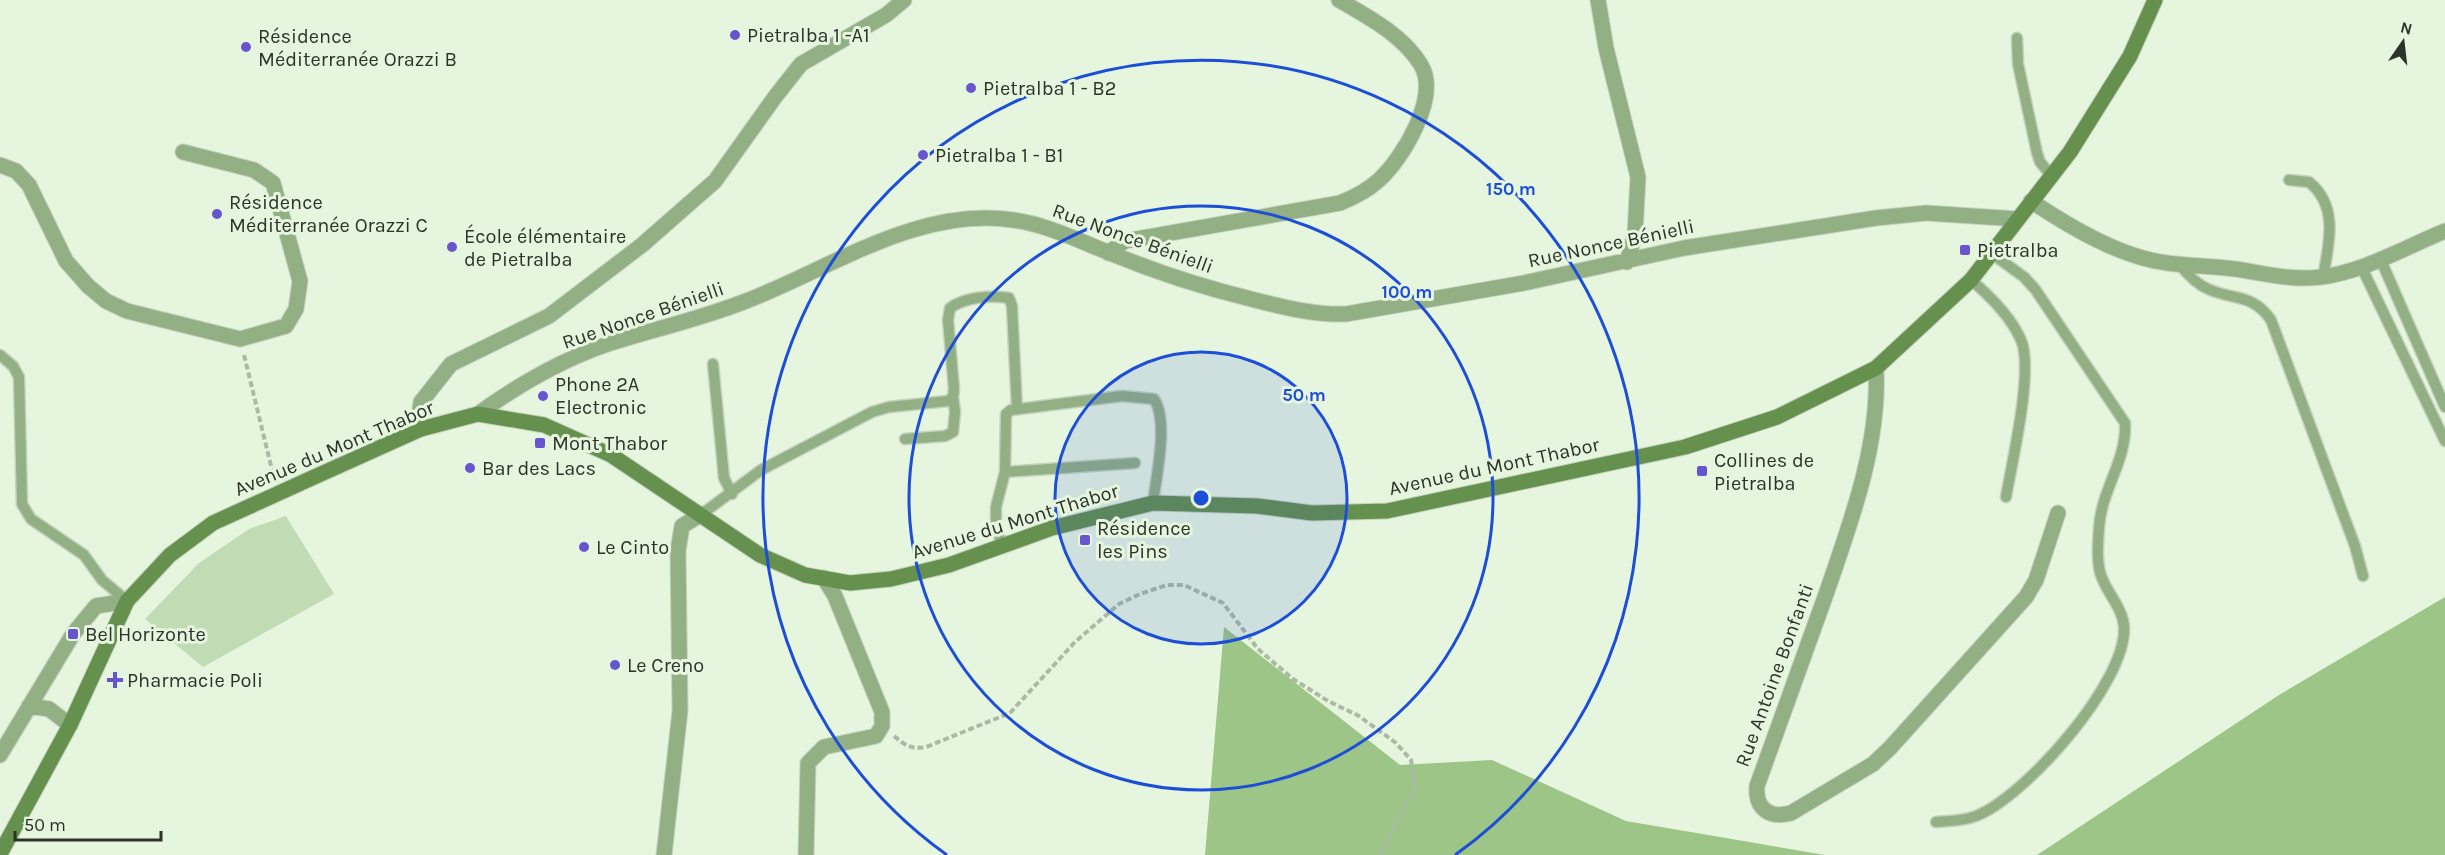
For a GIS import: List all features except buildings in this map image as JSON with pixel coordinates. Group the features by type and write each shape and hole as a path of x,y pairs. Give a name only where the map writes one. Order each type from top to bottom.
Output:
{"street":[{"path":"421,429 418,415 421,402 451,364 549,316 642,245 715,181 801,64 886,15 904,0"},
{"path":"1108,253 1125,241 1340,203 1362,194 1382,178 1402,150 1425,105 1426,84 1423,67 1408,47 1371,19 1339,0"},
{"path":"1598,0 1606,48 1638,177 1635,234 1627,262"},
{"name":"Avenue du Mont Thabor","path":"0,854 70,725 127,600 170,555 213,523 421,429 478,414 544,425 611,455 760,555 786,568 850,582 891,579 949,565 1078,520 1154,503 1257,506 1312,513 1387,511 1685,447 1737,432 1832,392 1876,368 1971,280 2070,152 2130,56 2155,0"},
{"path":"0,165 16,171 29,185 66,261 88,286 106,301 127,311 240,339 285,326 296,309 300,281 273,183 254,170 183,152"},
{"path":"2031,201 2051,214 2139,257 2298,278 2323,277 2361,266 2445,231"},
{"name":"Rue Nonce Bénielli","path":"478,414 523,382 605,345 746,302 839,257 896,236 948,222 982,218 1012,220 1054,229 1108,253 1184,282 1317,315 1346,314 1627,262 1684,248 1876,218 1926,213 2018,219"},
{"name":"Rue Antoine Bonfanti","path":"1876,368 1875,415 1861,484 1845,539 1757,786 1756,797 1763,809 1779,816 1791,813 1873,764 1890,748 2026,597 2036,580 2058,513"},
{"path":"664,855 680,711 678,551 682,526 702,514"},
{"path":"806,855 808,762 824,747 876,736 882,726 877,701 835,596 824,578"},
{"path":"0,755 73,634 96,606 127,600"},
{"path":"29,706 49,709 70,725"}],"lane":[{"path":"2018,38 2018,64 2037,153 2040,162 2051,174"},
{"path":"2289,180 2309,182 2317,188 2326,202 2330,221 2329,244 2323,277"},
{"path":"1936,822 1976,816 1996,805 2050,757 2084,716 2111,677 2121,652 2124,627 2116,604 2101,576 2098,543 2099,515 2106,488 2119,463 2126,441 2125,423 2035,289 1992,253"},
{"path":"2380,258 2445,406"},
{"path":"2179,264 2198,283 2209,290 2248,299 2262,306 2271,320 2355,546 2363,576"},
{"path":"2361,266 2445,441"},
{"path":"1971,280 2007,318 2021,339 2025,353 2025,376 2006,497"},
{"path":"905,439 945,436 953,432 955,412 948,320 950,308 959,302 997,296 1008,298 1012,306 1017,410"},
{"path":"0,355 13,366 19,377 22,504 31,519 84,555 102,580 127,600"},
{"path":"713,364 724,478 732,494"},
{"path":"1002,547 996,523 996,507 1005,472 1006,414 1017,410 1122,396 1154,399 1160,407 1162,422 1154,503"},
{"path":"702,514 732,494 761,470 872,412 889,407 940,403 953,397"},
{"path":"1005,472 1136,463"}],"path":[{"path":"240,339 274,478 282,492"},
{"path":"882,726 905,745 915,749 1010,713 1075,642 1119,604 1167,585 1184,585 1223,603 1258,649 1293,679 1328,701 1359,716 1395,743 1411,760 1415,788 1379,855"}],"green space":[{"path":"286,516 334,594 203,667 145,619 199,563 249,529"},
{"path":"2445,597 2445,855 2037,855 2279,695"},
{"path":"1224,627 1400,765 1492,760 1626,821 1825,855 1205,855"}],"place":[{"name":"Pietralba 1 -A1","path":"735,35"},
{"name":"Résidence Méditerranée Orazzi B","path":"246,47"},
{"name":"Pietralba 1 - B2","path":"971,88"},
{"name":"Pietralba 1 - B1","path":"923,155"},
{"name":"Résidence Méditerranée Orazzi C","path":"217,214"},
{"name":"École élémentaire de Pietralba","path":"452,247"},
{"name":"Pietralba","path":"1965,250"},
{"name":"Phone 2A Electronic","path":"543,396"},
{"name":"Mont Thabor","path":"540,443"},
{"name":"Bar des Lacs","path":"470,468"},
{"name":"Collines de Pietralba","path":"1702,471"},
{"name":"Résidence les Pins","path":"1085,540"},
{"name":"Le Cinto","path":"584,547"},
{"name":"Bel Horizonte","path":"73,634"},
{"name":"Le Creno","path":"615,665"},
{"name":"Pharmacie Poli","path":"115,680"}]}
